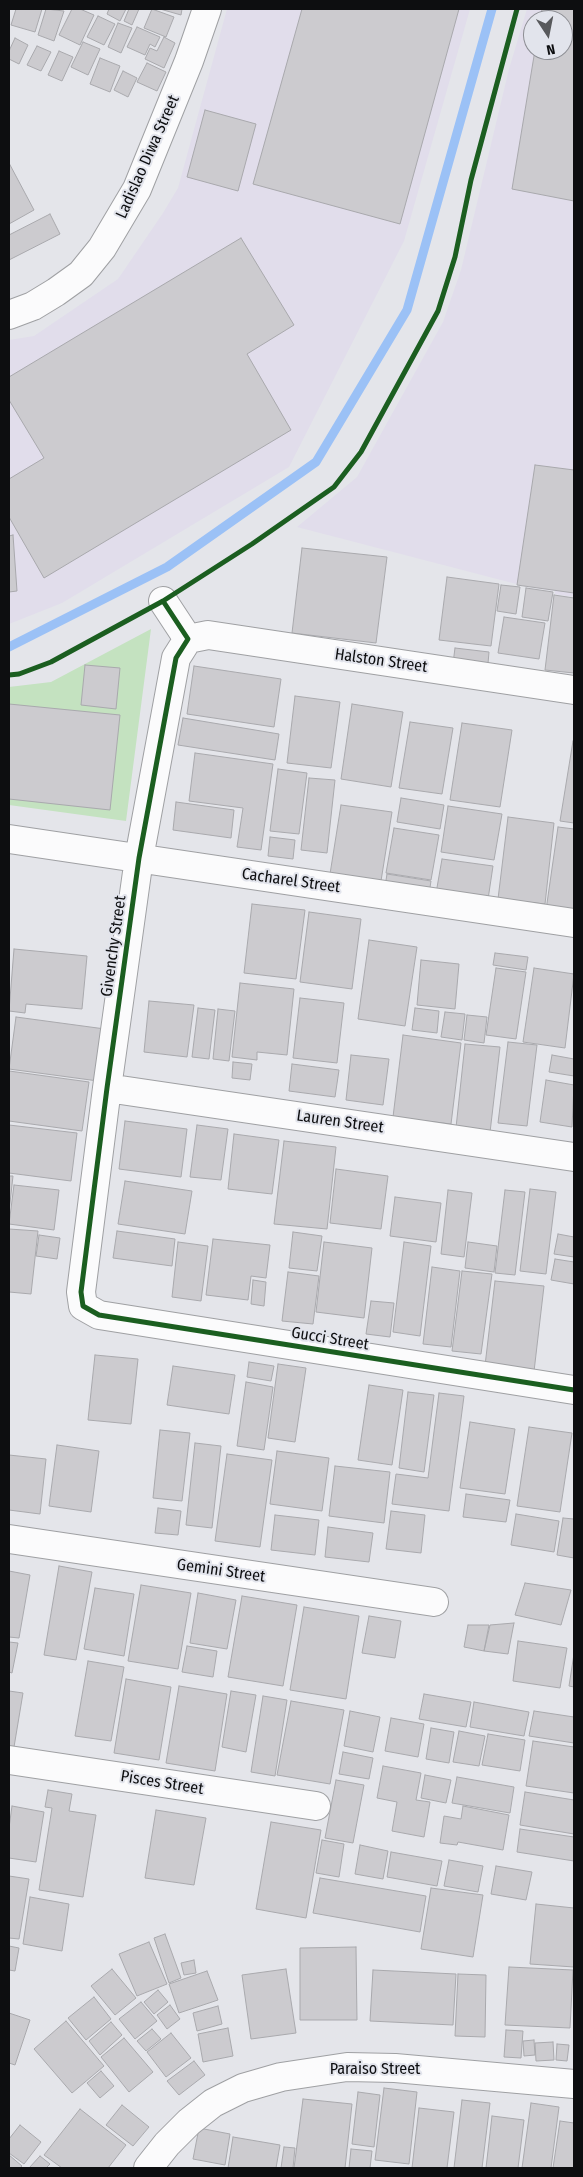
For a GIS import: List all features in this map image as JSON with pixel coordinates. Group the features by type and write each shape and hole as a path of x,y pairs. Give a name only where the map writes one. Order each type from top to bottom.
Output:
{"street":[{"name":"Ladislao Diwa Street","path":"9,315 33,306 56,292 80,274 102,248 137,189 183,78 207,9"},
{"path":"163,601 188,639"},
{"name":"Halston Street","path":"188,639 208,636 574,690"},
{"name":"Givenchy Street","path":"83,1306 81,1292 139,858 176,658 188,639"},
{"name":"Cacharel Street","path":"9,839 574,923"},
{"name":"Lauren Street","path":"107,1088 574,1157"},
{"name":"Gucci Street","path":"83,1306 99,1315 574,1390"},
{"name":"Gemini Street","path":"9,1539 434,1602"},
{"name":"Pisces Street","path":"9,1760 316,1806"},
{"name":"Paraiso Street","path":"148,2168 168,2144 213,2103 226,2094 281,2077 347,2067 396,2068 574,2084"}],"shaded area":[{"path":"227,9 470,9 404,241 289,467 62,603 9,624 9,340 34,336 118,279 163,213 178,188"},
{"path":"527,9 574,9 574,597 555,594 555,591 524,586 297,527 357,477 443,322 461,270 509,69 523,22 523,60 573,60 573,10"}],"green space":[{"path":"151,629 126,821 9,805 9,687 51,682"}],"building":[{"path":"16,9 42,9 35,32 11,25"},
{"path":"46,9 64,11 54,41 38,35"},
{"path":"72,9 80,9 94,15 80,45 59,35"},
{"path":"109,9 126,9 120,21 107,14"},
{"path":"129,9 139,9 132,25 124,21"},
{"path":"152,9 174,17 166,37 144,28"},
{"path":"160,9 182,9 181,15"},
{"path":"302,9 459,9 400,224 253,184"},
{"path":"574,9 574,201 512,189 533,60 573,60 573,10 542,10"},
{"path":"98,16 115,24 104,45 87,37"},
{"path":"118,23 132,28 121,53 108,47"},
{"path":"137,27 160,37 155,47 150,44 145,55 127,47"},
{"path":"164,37 175,43 164,68 145,59 150,48 157,51"},
{"path":"15,38 28,45 19,64 9,59 9,51"},
{"path":"83,42 100,49 88,75 71,67"},
{"path":"37,46 51,52 41,71 27,65"},
{"path":"59,51 73,57 62,81 48,75"},
{"path":"100,58 120,66 110,92 90,84"},
{"path":"147,63 166,72 157,91 137,82"},
{"path":"123,71 137,78 128,97 114,90"},
{"path":"205,110 256,124 238,191 187,177"},
{"path":"9,163 34,210 9,224"},
{"path":"50,214 60,234 9,260 9,235"},
{"path":"241,238 294,325 247,354 291,430 44,578 9,517 9,479 44,458 9,400 9,377"},
{"path":"535,465 574,470 574,593 517,585"},
{"path":"13,535 17,591 9,592 9,536"},
{"path":"302,548 387,557 376,643 292,633"},
{"path":"447,577 499,584 491,646 439,640"},
{"path":"501,585 520,587 516,614 497,611"},
{"path":"526,588 553,592 548,621 522,617"},
{"path":"554,595 574,598 574,673 545,670"},
{"path":"504,617 545,623 539,659 498,653"},
{"path":"455,648 489,652 487,675 452,671"},
{"path":"85,665 120,668 116,709 81,705"},
{"path":"194,666 281,679 274,727 187,714"},
{"path":"295,696 340,702 331,768 287,763"},
{"path":"9,704 120,715 110,810 9,799"},
{"path":"352,704 403,712 391,787 341,779"},
{"path":"183,718 279,734 275,760 178,745"},
{"path":"410,722 453,728 442,794 399,788"},
{"path":"462,723 512,730 500,807 450,800"},
{"path":"574,741 574,823 560,821"},
{"path":"195,753 273,764 261,850 237,847 243,808 189,801"},
{"path":"278,769 307,773 299,834 270,831"},
{"path":"309,778 335,780 327,853 301,850"},
{"path":"401,798 444,805 440,829 397,822"},
{"path":"176,802 234,810 231,838 173,830"},
{"path":"341,805 392,812 381,881 330,874"},
{"path":"448,806 502,814 494,860 441,852"},
{"path":"508,817 554,823 545,904 498,899"},
{"path":"558,827 574,829 574,914 546,910"},
{"path":"394,828 439,835 431,880 386,873"},
{"path":"270,837 295,840 293,859 268,856"},
{"path":"442,859 493,866 487,906 435,899"},
{"path":"387,874 431,881 428,900 384,893"},
{"path":"252,904 305,910 296,979 244,973"},
{"path":"309,912 361,919 352,989 300,982"},
{"path":"369,940 417,947 405,1026 358,1019"},
{"path":"14,949 87,956 82,1009 26,1004 25,1013 9,1011"},
{"path":"495,953 528,957 526,970 493,965"},
{"path":"421,960 459,964 455,1009 417,1005"},
{"path":"496,968 526,972 516,1039 486,1035"},
{"path":"534,968 574,974 565,1048 523,1042"},
{"path":"240,983 294,989 287,1055 257,1052 257,1060 232,1057"},
{"path":"300,998 344,1003 337,1063 293,1058"},
{"path":"149,1001 194,1005 187,1057 144,1052"},
{"path":"198,1008 215,1010 209,1059 192,1057"},
{"path":"415,1008 439,1011 437,1033 412,1030"},
{"path":"218,1009 235,1011 229,1061 213,1059"},
{"path":"445,1012 465,1014 462,1040 441,1037"},
{"path":"467,1015 487,1017 484,1043 464,1040"},
{"path":"16,1017 105,1029 98,1081 9,1069"},
{"path":"403,1035 461,1043 451,1124 393,1117"},
{"path":"508,1042 537,1045 527,1126 498,1123"},
{"path":"465,1044 500,1047 489,1141 455,1137"},
{"path":"351,1055 389,1059 383,1105 346,1100"},
{"path":"552,1055 574,1059 574,1076 549,1072"},
{"path":"233,1062 252,1064 250,1080 232,1078"},
{"path":"292,1064 339,1070 335,1097 289,1091"},
{"path":"9,1071 89,1082 82,1131 9,1121"},
{"path":"546,1080 574,1085 572,1127 540,1122"},
{"path":"125,1121 187,1129 181,1177 119,1169"},
{"path":"9,1125 77,1133 71,1181 9,1173"},
{"path":"197,1125 228,1129 221,1180 190,1177"},
{"path":"234,1134 279,1140 272,1194 228,1189"},
{"path":"284,1141 336,1147 327,1229 274,1224"},
{"path":"336,1169 388,1176 381,1229 330,1223"},
{"path":"9,1176 13,1176 9,1212"},
{"path":"125,1181 192,1191 185,1234 118,1224"},
{"path":"14,1185 59,1190 54,1230 9,1224"},
{"path":"530,1189 556,1192 546,1274 520,1271"},
{"path":"448,1190 472,1193 464,1257 441,1254"},
{"path":"505,1190 525,1192 515,1275 495,1273"},
{"path":"395,1197 441,1203 436,1242 390,1236"},
{"path":"9,1229 38,1231 31,1294 9,1292"},
{"path":"117,1231 175,1239 172,1266 113,1258"},
{"path":"293,1232 322,1236 317,1271 289,1268"},
{"path":"558,1234 574,1237 574,1257 554,1254"},
{"path":"39,1235 60,1238 57,1259 36,1256"},
{"path":"213,1239 270,1245 266,1278 251,1276 248,1300 206,1295"},
{"path":"178,1242 208,1246 201,1301 172,1297"},
{"path":"324,1242 372,1248 364,1318 316,1312"},
{"path":"404,1242 431,1246 420,1336 393,1332"},
{"path":"468,1242 497,1246 494,1272 465,1268"},
{"path":"555,1259 574,1262 574,1284 551,1280"},
{"path":"432,1267 460,1271 451,1347 423,1344"},
{"path":"462,1271 492,1274 481,1354 452,1351"},
{"path":"288,1272 319,1276 313,1324 282,1321"},
{"path":"253,1280 266,1282 264,1306 251,1304"},
{"path":"495,1281 544,1286 533,1380 484,1374"},
{"path":"371,1301 394,1303 390,1337 366,1334"},
{"path":"95,1355 138,1359 131,1424 88,1420"},
{"path":"249,1362 274,1366 271,1381 247,1377"},
{"path":"278,1364 306,1368 295,1442 268,1438"},
{"path":"173,1366 235,1375 229,1414 167,1405"},
{"path":"246,1382 273,1387 264,1450 237,1446"},
{"path":"369,1385 403,1390 392,1465 358,1460"},
{"path":"408,1392 434,1395 424,1472 399,1468"},
{"path":"439,1393 464,1396 449,1511 392,1504 396,1474 428,1478"},
{"path":"470,1422 515,1429 505,1494 460,1488"},
{"path":"529,1427 572,1433 560,1512 517,1506"},
{"path":"160,1430 190,1433 182,1501 153,1498"},
{"path":"195,1443 221,1446 212,1528 186,1525"},
{"path":"57,1445 99,1451 91,1512 49,1506"},
{"path":"277,1451 329,1458 322,1511 270,1504"},
{"path":"227,1454 272,1460 260,1547 215,1541"},
{"path":"9,1455 46,1459 40,1514 9,1510"},
{"path":"335,1466 390,1472 384,1523 329,1516"},
{"path":"466,1494 510,1500 506,1522 463,1517"},
{"path":"158,1508 181,1511 178,1535 155,1533"},
{"path":"391,1511 425,1515 421,1553 386,1549"},
{"path":"516,1514 559,1521 554,1552 511,1545"},
{"path":"275,1515 319,1520 315,1555 271,1550"},
{"path":"563,1518 574,1519 574,1558 557,1555"},
{"path":"328,1527 373,1533 369,1562 325,1557"},
{"path":"59,1566 92,1572 76,1660 44,1655"},
{"path":"9,1571 30,1575 19,1638 9,1637"},
{"path":"525,1583 571,1590 561,1625 515,1615"},
{"path":"141,1585 191,1593 178,1669 128,1661"},
{"path":"95,1588 134,1594 124,1656 84,1649"},
{"path":"198,1593 236,1600 227,1649 190,1643"},
{"path":"242,1596 297,1605 283,1686 228,1677"},
{"path":"304,1607 359,1616 346,1699 290,1690"},
{"path":"369,1616 401,1621 395,1658 362,1653"},
{"path":"514,1623 508,1654 484,1651 490,1625"},
{"path":"468,1625 489,1625 484,1651 464,1647"},
{"path":"518,1641 567,1648 560,1688 513,1681"},
{"path":"9,1642 18,1643 12,1673 9,1672"},
{"path":"187,1646 217,1651 213,1677 182,1672"},
{"path":"574,1654 574,1687 569,1686"},
{"path":"88,1661 124,1667 111,1741 75,1736"},
{"path":"126,1679 171,1687 159,1760 114,1753"},
{"path":"179,1686 227,1694 215,1771 166,1763"},
{"path":"9,1691 23,1693 14,1747 9,1746"},
{"path":"231,1691 256,1695 246,1752 222,1747"},
{"path":"424,1694 471,1702 466,1727 419,1719"},
{"path":"263,1696 287,1700 275,1776 251,1772"},
{"path":"291,1701 344,1710 330,1784 277,1775"},
{"path":"474,1702 529,1712 524,1736 470,1727"},
{"path":"350,1711 380,1717 373,1752 344,1746"},
{"path":"534,1711 574,1717 574,1743 529,1736"},
{"path":"391,1718 424,1724 418,1757 385,1751"},
{"path":"431,1728 454,1732 449,1763 426,1759"},
{"path":"459,1731 485,1736 479,1766 453,1762"},
{"path":"488,1734 525,1740 520,1771 482,1765"},
{"path":"533,1741 574,1747 574,1793 526,1786"},
{"path":"343,1752 373,1758 369,1779 339,1774"},
{"path":"383,1766 421,1773 416,1800 430,1802 424,1837 392,1831 397,1802 377,1798"},
{"path":"425,1775 451,1780 446,1803 421,1798"},
{"path":"457,1777 514,1787 510,1813 452,1803"},
{"path":"336,1780 364,1785 353,1843 325,1838"},
{"path":"48,1790 72,1794 69,1811 96,1815 83,1897 39,1890 52,1808 45,1807"},
{"path":"525,1792 574,1800 574,1834 520,1825"},
{"path":"12,1806 44,1812 36,1862 9,1858 9,1828"},
{"path":"463,1806 509,1815 503,1850 458,1842 457,1845 440,1843 444,1816 461,1819"},
{"path":"156,1810 206,1818 194,1885 145,1878"},
{"path":"271,1822 321,1830 306,1918 256,1909"},
{"path":"520,1829 574,1837 574,1861 517,1852"},
{"path":"322,1840 344,1844 339,1877 316,1873"},
{"path":"360,1845 388,1851 383,1879 355,1874"},
{"path":"391,1852 442,1861 437,1886 387,1877"},
{"path":"449,1860 483,1866 478,1892 444,1886"},
{"path":"496,1866 532,1872 526,1900 491,1894"},
{"path":"9,1876 29,1879 19,1939 9,1938"},
{"path":"320,1878 426,1896 420,1932 313,1913"},
{"path":"431,1888 483,1895 473,1957 421,1949"},
{"path":"30,1897 69,1904 62,1951 23,1944"},
{"path":"536,1904 574,1908 574,1967 530,1964"},
{"path":"165,1934 181,1978 169,1983 154,1938"},
{"path":"149,1942 167,1984 137,1996 119,1954"},
{"path":"9,1946 19,1948 15,1971 9,1970"},
{"path":"356,1947 357,2020 300,2020 300,1948"},
{"path":"194,1960 196,1973 184,1975 181,1963"},
{"path":"509,1967 573,1970 570,2028 505,2025"},
{"path":"112,1969 136,1998 115,2015 91,1986"},
{"path":"286,1969 296,2033 251,2039 242,1975"},
{"path":"373,1970 456,1974 453,2025 370,2021"},
{"path":"207,1971 218,2000 179,2013 169,1984"},
{"path":"458,1974 486,1975 485,2037 455,2036"},
{"path":"158,1990 168,2002 154,2014 144,2002"},
{"path":"94,1997 111,2019 86,2040 68,2018"},
{"path":"141,2002 157,2021 135,2039 119,2019"},
{"path":"170,2005 180,2019 167,2029 157,2015"},
{"path":"218,2006 222,2024 197,2031 193,2013"},
{"path":"9,2013 30,2020 15,2065 9,2063"},
{"path":"66,2021 104,2066 72,2093 34,2049"},
{"path":"111,2022 122,2035 100,2055 89,2041"},
{"path":"228,2028 233,2056 203,2062 198,2034"},
{"path":"152,2029 161,2039 146,2051 137,2041"},
{"path":"506,2030 523,2031 521,2058 504,2057"},
{"path":"171,2033 191,2058 166,2077 147,2052"},
{"path":"124,2038 153,2072 129,2092 101,2057"},
{"path":"534,2040 535,2055 524,2056 523,2041"},
{"path":"553,2042 554,2060 536,2061 535,2043"},
{"path":"557,2044 569,2045 567,2061 556,2060"},
{"path":"194,2061 205,2075 179,2095 167,2081"},
{"path":"101,2071 114,2086 100,2098 87,2083"},
{"path":"384,2088 417,2092 409,2164 375,2160"},
{"path":"358,2092 380,2095 374,2147 352,2144"},
{"path":"303,2099 352,2104 345,2168 294,2168"},
{"path":"462,2100 490,2103 482,2168 454,2168"},
{"path":"531,2103 559,2107 551,2168 522,2168"},
{"path":"122,2105 149,2127 133,2146 106,2125"},
{"path":"419,2108 454,2112 447,2168 412,2168"},
{"path":"80,2109 126,2145 108,2168 62,2168 44,2155"},
{"path":"492,2116 524,2120 518,2168 486,2168"},
{"path":"560,2121 574,2123 574,2168 553,2168"},
{"path":"20,2125 41,2142 24,2164 9,2153 9,2139"},
{"path":"199,2128 230,2134 225,2165 193,2159"},
{"path":"233,2137 280,2145 276,2168 228,2168"},
{"path":"284,2147 295,2148 293,2168 281,2168"},
{"path":"351,2149 372,2151 370,2168 349,2168"},
{"path":"9,2155 22,2166 20,2168 9,2168"},
{"path":"40,2156 50,2164 46,2168 29,2168"}],"waterway":[{"path":"9,647 167,567 316,462 407,310 492,9"}],"cycle path":[{"path":"9,675 19,674 51,662 163,601 252,544 334,487 361,452 438,311 455,257 471,180 517,9"},
{"path":"163,601 188,639 176,658 139,858 81,1292 83,1306 99,1315 574,1390"}]}
